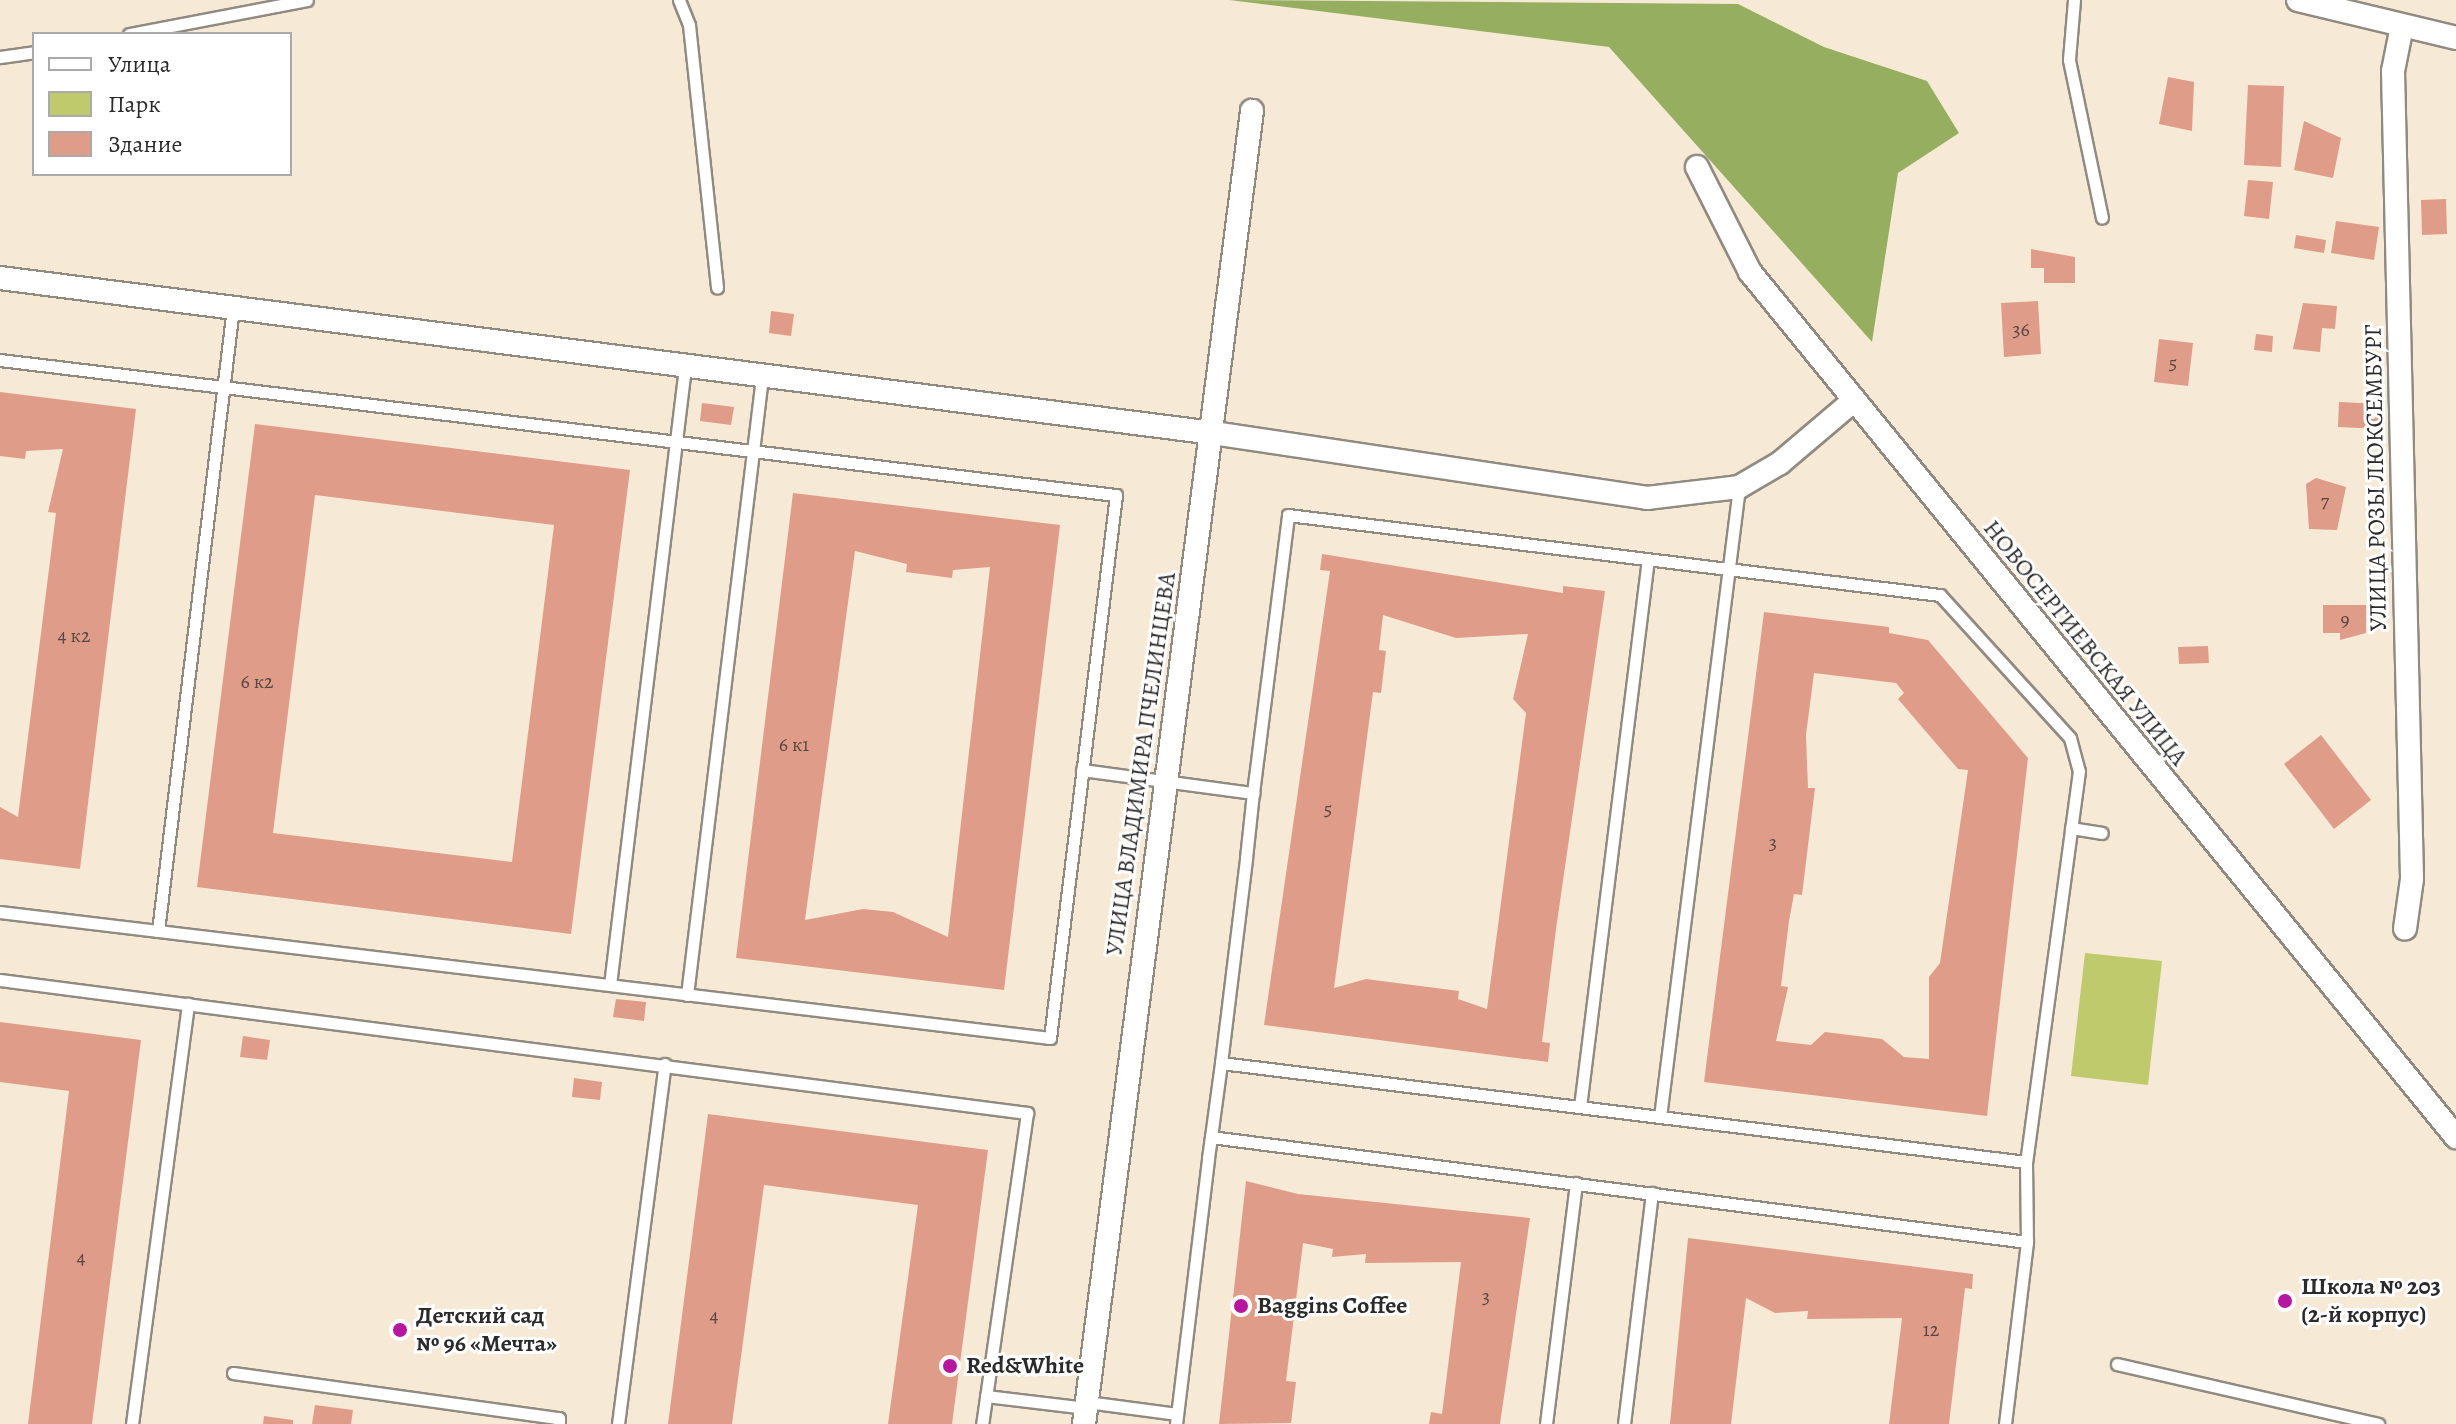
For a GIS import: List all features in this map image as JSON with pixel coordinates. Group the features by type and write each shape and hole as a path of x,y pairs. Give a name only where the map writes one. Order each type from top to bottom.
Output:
{"street":[{"path":"2298,0 2456,38"},
{"name":"УЛИЦА РОЗЫ ЛЮКСЕМБУРГ","path":"2402,26 2393,71 2412,879 2405,929"},
{"name":"УЛИЦА ВЛАДИМИРА ПЧЕЛИНЦЕВА","path":"1085,1411 1163,781 1213,433 1252,111"},
{"name":"НОВОСЕРГИЕВСКАЯ УЛИЦА","path":"1697,167 1750,272 2456,1137"},
{"path":"0,278 1213,433 1647,498 1739,487 1799,449 1853,401"}],"lane":[{"path":"139,32 307,0"},
{"path":"679,0 689,25 717,288"},
{"path":"2074,0 2069,60 2102,218"},
{"path":"0,57 32,52"},
{"path":"158,931 233,308"},
{"path":"0,360 1116,495 1050,1038 0,912"},
{"path":"610,985 685,367"},
{"path":"687,995 762,377"},
{"path":"1660,1117 1739,487"},
{"path":"986,1396 1085,1411 1177,1419 1288,515 1940,595 2070,738 2079,771 2026,1162 2027,1242 2005,1424"},
{"path":"1580,1107 1648,559"},
{"path":"1082,770 1253,793"},
{"path":"2071,828 2102,833"},
{"path":"0,980 1027,1113 982,1424"},
{"path":"132,1424 188,1004"},
{"path":"1221,1063 2026,1162"},
{"path":"618,1424 665,1064"},
{"path":"1211,1137 2027,1242"},
{"path":"1546,1424 1576,1183"},
{"path":"1624,1424 1652,1193"},
{"path":"2117,1364 2378,1424"},
{"path":"233,1373 559,1418 559,1424"}],"green space":[{"path":"1229,0 1738,4 1824,47 1927,81 1959,133 1898,173 1872,342 1609,47"},
{"path":"2085,953 2162,961 2148,1085 2071,1076"}],"building":[{"path":"2168,77 2194,82 2192,131 2159,124"},
{"path":"2248,85 2284,86 2281,167 2244,165"},
{"path":"2304,121 2341,138 2333,178 2294,170"},
{"path":"2248,180 2273,182 2269,219 2244,216"},
{"path":"2446,199 2447,234 2422,235 2421,200"},
{"path":"2336,221 2379,227 2374,260 2331,253"},
{"path":"2296,235 2326,240 2324,253 2294,248"},
{"path":"2031,249 2075,257 2075,283 2044,283 2044,268 2031,268"},
{"path":"2038,301 2041,354 2004,357 2001,303"},
{"path":"2303,303 2337,306 2335,329 2322,328 2320,352 2293,349"},
{"path":"771,311 794,314 791,336 769,333"},
{"path":"2256,334 2273,336 2272,352 2254,350"},
{"path":"2159,339 2193,343 2188,386 2154,382"},
{"path":"0,392 136,409 80,869 0,859 0,807 18,817 56,513 48,512 63,449 26,451 25,459 0,456"},
{"path":"2339,402 2381,404 2380,429 2338,427"},
{"path":"702,403 734,407 731,425 700,421"},
{"path":"255,424 630,470 571,934 197,887","holes":["315,495 554,525 512,862 273,833"]},
{"path":"2316,478 2346,487 2337,530 2309,529 2306,484"},
{"path":"793,493 1060,525 1004,990 736,958","holes":["855,551 907,564 906,572 952,578 953,570 990,567 948,937 893,912 863,909 805,920"]},
{"path":"1322,554 1563,593 1563,586 1605,591 1542,1042 1550,1043 1548,1062 1264,1025 1330,571 1320,570","holes":["1383,615 1456,638 1528,634 1513,699 1526,713 1487,1009 1458,999 1459,991 1366,979 1334,988 1373,692 1381,693 1386,651 1379,650"]},
{"path":"2323,605 2366,605 2366,633 2340,640 2340,633 2323,633"},
{"path":"1764,612 1889,627 1889,633 1928,640 2028,758 1987,1116 1704,1082","holes":["1814,673 1896,683 1904,693 1898,699 1958,769 1968,770 1940,963 1929,977 1929,1059 1904,1057 1882,1039 1825,1032 1811,1045 1776,1041 1788,987 1781,986 1789,921 1794,894 1802,895 1815,788 1808,788 1806,735"]},
{"path":"2208,646 2209,663 2179,664 2178,647"},
{"path":"2321,735 2371,800 2334,829 2284,764"},
{"path":"616,999 646,1002 644,1021 613,1017"},
{"path":"0,1022 141,1040 92,1424 28,1424 69,1091 0,1082"},
{"path":"243,1036 270,1040 267,1060 240,1057"},
{"path":"574,1078 602,1082 600,1100 572,1097"},
{"path":"708,1114 988,1150 952,1424 888,1424 918,1205 764,1185 732,1424 668,1424"},
{"path":"1246,1181 1298,1194 1530,1218 1500,1424 1429,1424 1431,1412 1442,1414 1461,1262 1365,1263 1366,1254 1332,1257 1333,1249 1303,1243 1286,1381 1296,1382 1291,1423 1219,1424"},
{"path":"1688,1238 1973,1274 1972,1289 1965,1288 1949,1424 1889,1424 1902,1318 1807,1319 1808,1311 1775,1313 1746,1298 1731,1424 1670,1424"},
{"path":"315,1405 353,1410 351,1424 312,1424"},
{"path":"264,1416 293,1420 293,1424 263,1424"}],"place":[{"name":"Школа № 203 (2-й корпус)","path":"2285,1301"},
{"name":"Baggins Coffee","path":"1241,1306"},
{"name":"Детский сад № 96 «Мечта»","path":"400,1330"},
{"name":"Red&White","path":"950,1366"}]}
